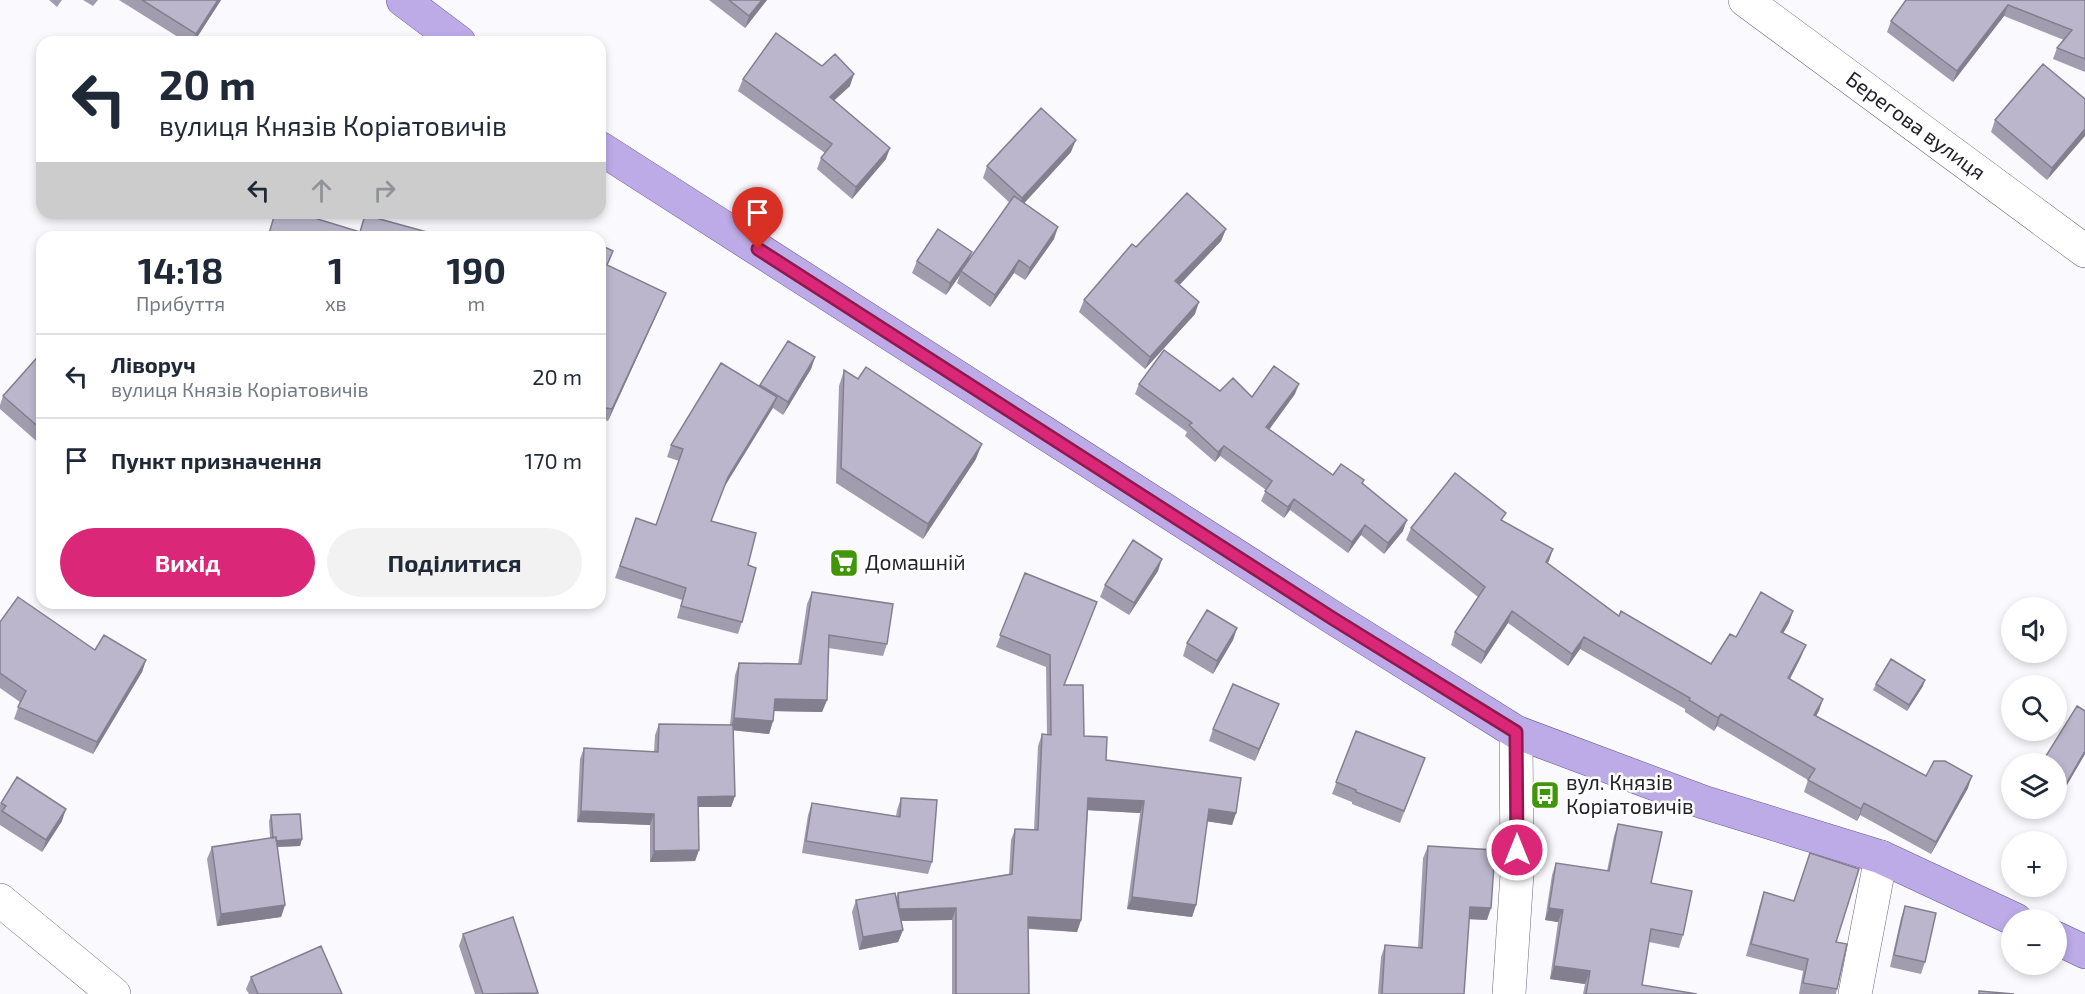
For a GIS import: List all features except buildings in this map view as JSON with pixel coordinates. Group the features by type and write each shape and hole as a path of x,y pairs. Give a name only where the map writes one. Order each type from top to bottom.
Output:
{"main road":[{"path":"403,0 451,36"},
{"path":"606,152 1332,618 1516,732 1703,802 1881,857 2001,913"},
{"path":"2067,943 2085,952"}],"street":[{"name":"Берегова вулиця","path":"1745,0 2085,252"},
{"path":"1509,994 1517,874 1516,732"},
{"path":"1855,994 1859,984 1881,857"},
{"path":"0,900 114,994"}],"place":[{"name":"Домашній","path":"844,563"},
{"name":"вул. Князів Коріатовичів","path":"1545,795"}],"route":[{"path":"758,249 1332,618 1516,732 1517,850"}]}
